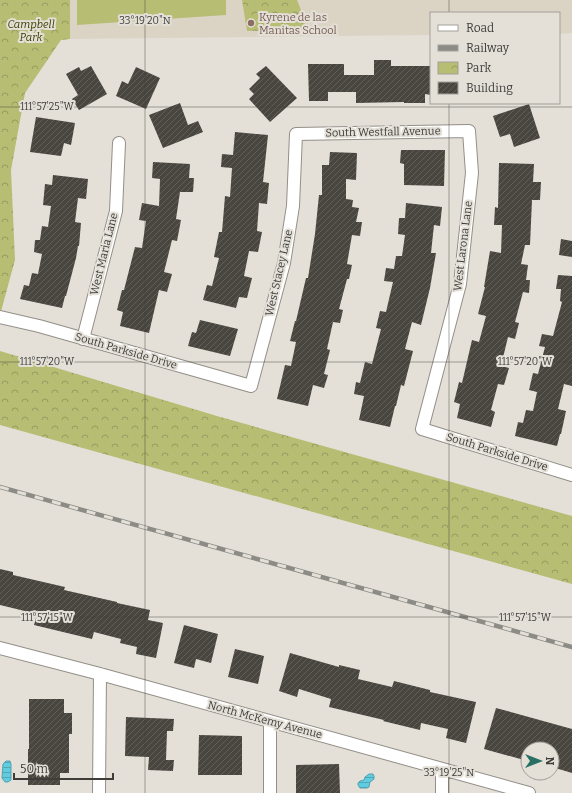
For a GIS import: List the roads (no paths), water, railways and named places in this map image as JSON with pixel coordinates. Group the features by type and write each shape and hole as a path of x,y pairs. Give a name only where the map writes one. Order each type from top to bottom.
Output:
{"street":[{"name":"South Westfall Avenue","path":"296,134 469,130"},
{"name":"West Larona Lane","path":"422,429 460,284 472,173 469,130"},
{"name":"West Stacey Lane","path":"251,386 284,263 293,206 296,134"},
{"name":"West Maria Lane","path":"83,339 116,211 119,143"},
{"name":"South Parkside Drive","path":"0,317 39,326 251,386"},
{"name":"South Parkside Drive","path":"422,429 572,475"},
{"name":"North McKemy Avenue","path":"0,648 100,674 529,793"},
{"path":"99,793 100,674"},
{"path":"270,721 270,793"},
{"path":"442,768 442,793"}],"water":[{"path":"6,761 10,761 11,764 11,780 8,782 5,782 2,778 3,764"},
{"path":"369,774 373,774 374,779 370,782 369,787 360,788 358,783 364,780"}],"railway":[{"path":"0,487 572,647"}],"place":[{"name":"Kyrene de las Manitas School","path":"251,23"}],"park label":[{"name":"Campbell Park","path":"31,30"}]}
